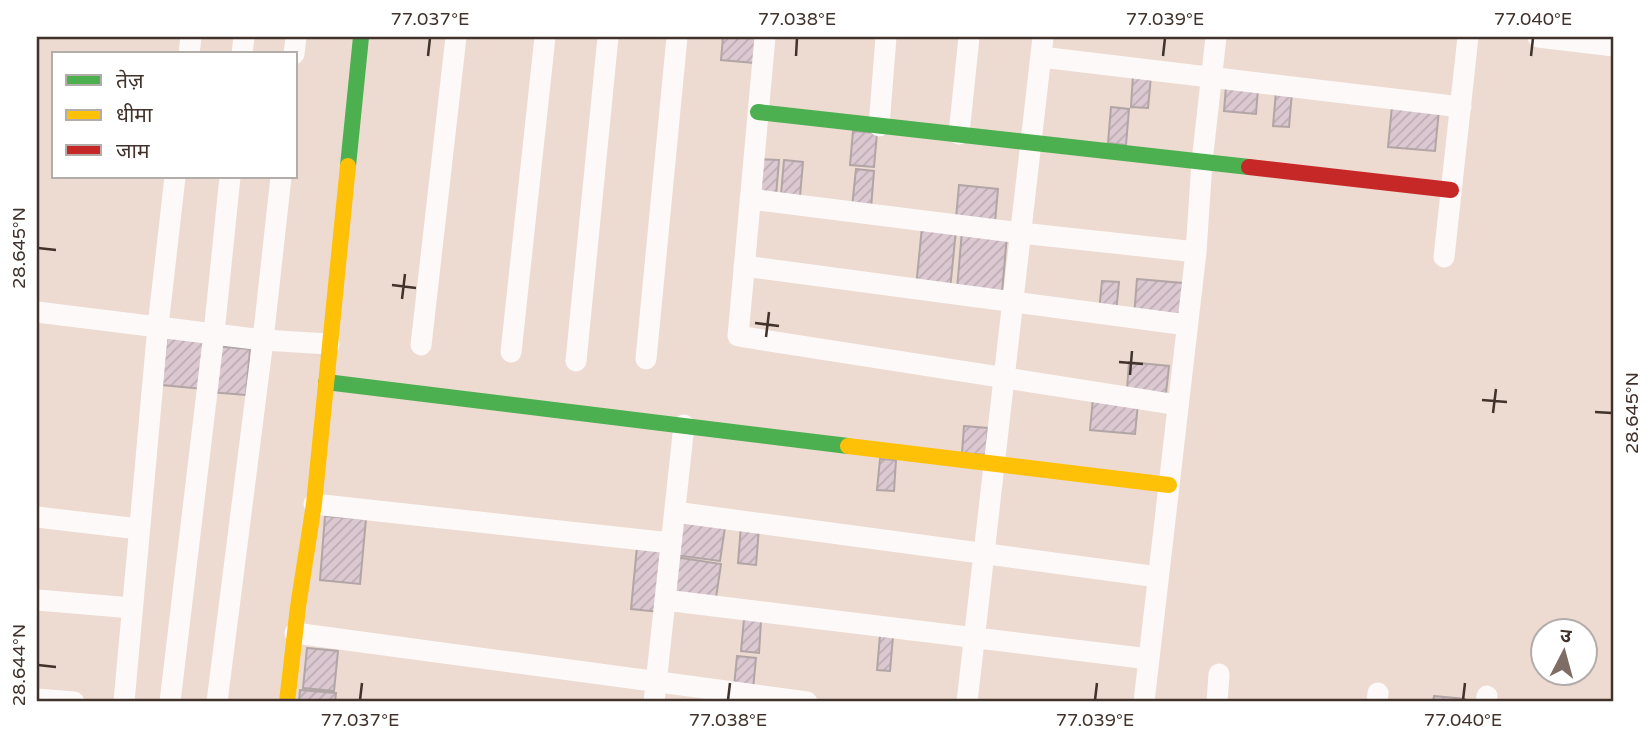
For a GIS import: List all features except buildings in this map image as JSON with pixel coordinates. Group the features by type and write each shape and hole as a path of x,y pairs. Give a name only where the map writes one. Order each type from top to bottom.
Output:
{"street":[{"path":"287,702 314,504 361,37"},
{"path":"421,345 456,37"},
{"path":"511,352 545,37"},
{"path":"576,361 608,37"},
{"path":"646,359 677,37"},
{"path":"765,37 738,336 1178,405"},
{"path":"878,126 886,37"},
{"path":"959,134 969,37"},
{"path":"1144,702 1196,252 1202,162 1216,37"},
{"path":"1444,257 1468,37"},
{"path":"1538,37 1614,46"},
{"path":"967,702 1042,47 1212,77 1461,107"},
{"path":"758,112 1451,190"},
{"path":"124,702 158,326 175,178"},
{"path":"170,702 230,178"},
{"path":"217,702 281,178"},
{"path":"750,199 1196,252"},
{"path":"744,265 1187,326"},
{"path":"37,312 263,340 328,344"},
{"path":"326,382 1169,485"},
{"path":"655,692 684,425"},
{"path":"314,504 671,543"},
{"path":"675,512 1158,577"},
{"path":"37,517 139,529"},
{"path":"37,600 132,608"},
{"path":"665,600 1149,659"},
{"path":"295,633 655,692 807,702"},
{"path":"1217,702 1219,674"},
{"path":"37,699 74,702"}],"traffic: fast":[{"path":"348,166 361,37"},
{"path":"758,112 1249,167"},
{"path":"326,382 848,446"}],"traffic: slow":[{"path":"287,702 314,504 348,166"},
{"path":"848,446 1169,485"}],"traffic: jam":[{"path":"1249,167 1451,190"}]}
